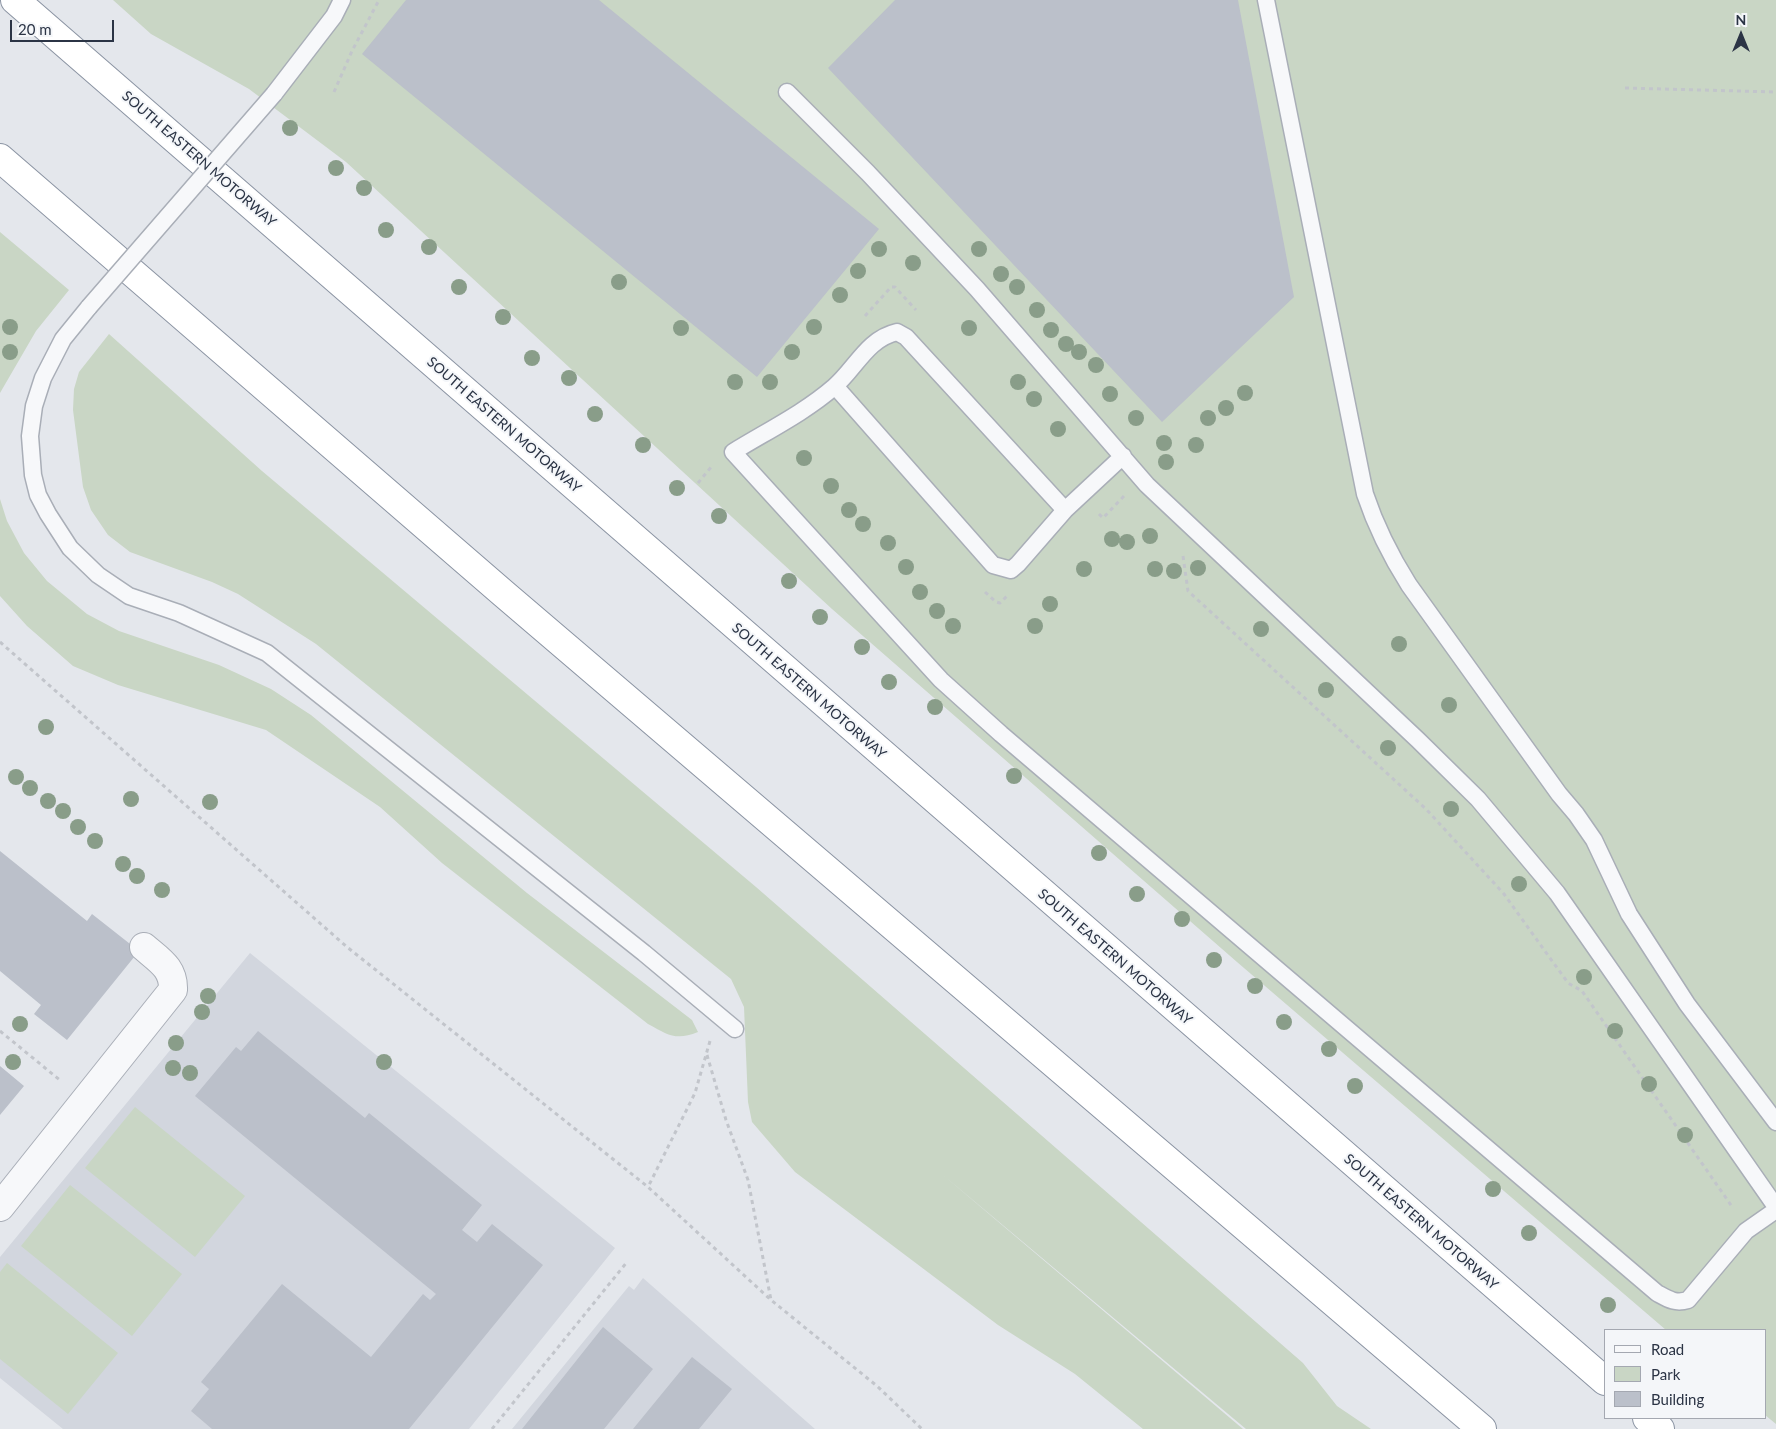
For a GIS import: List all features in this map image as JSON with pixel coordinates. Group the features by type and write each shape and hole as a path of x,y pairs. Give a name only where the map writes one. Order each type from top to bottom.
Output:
{"highway":[{"name":"SOUTH EASTERN MOTORWAY","path":"15,0 1604,1380"},
{"path":"0,158 519,607 1482,1429"},
{"path":"1649,1419 1660,1429"}],"street":[{"path":"0,1207 173,990 174,979 167,966 144,947"}],"lane":[{"path":"342,0 334,16 274,94 89,306 63,339 43,378 34,406 30,436 33,475 38,495 70,548 98,575 129,596 179,612 267,653 644,953 735,1029"},
{"path":"1266,0 1365,494 1387,551 1409,585 1594,840 1629,914 1688,1004 1776,1122"},
{"path":"787,92 868,173 952,263 1152,490 1418,740 1478,799 1557,892 1776,1208 1748,1230 1688,1300 1680,1302 1669,1300 1657,1293 1001,734 955,692 733,452 809,405 835,386 878,338 897,332 906,336 1065,510"},
{"path":"835,386 993,565 1011,570 1065,510 1122,456"}],"path":[{"path":"334,92 352,51 379,0"},
{"path":"1625,88 1776,92"},
{"path":"862,320 891,288 895,288 920,314"},
{"path":"698,483 716,461"},
{"path":"1081,495 1103,518 1123,496 1128,496"},
{"path":"1179,550 1184,557 1188,591 1426,809 1504,894 1568,983 1582,991 1748,1230"},
{"path":"0,642 347,947 648,1187 771,1300 877,1386 922,1429"},
{"path":"648,1187 695,1094 718,1015"},
{"path":"0,1031 86,1101"},
{"path":"706,1054 726,1120 748,1180 771,1300"},
{"path":"492,1429 628,1262"}],"shaded area":[{"path":"250,953 615,1248 469,1429 63,1429 0,1378 0,1257"},
{"path":"643,1278 815,1429 512,1429 629,1286 634,1290"}],"green space":[{"path":"113,0 1776,0 1776,1424 1766,1416 1766,1329 1665,1329 1237,962 832,609 346,162 249,89 151,34"},
{"path":"0,232 69,290 36,331 0,393"},
{"path":"109,334 262,471 756,887 1303,1363 1337,1406 1371,1429 1246,1429 943,1175 1243,1429 1143,1429 1075,1374 998,1325 795,1172 752,1122 748,1102 744,1007 731,979 316,644 238,594 212,582 130,552 108,535 91,510 83,487 73,410 74,389 79,372"},
{"path":"0,499 7,521 24,553 47,581 87,614 119,631 219,665 271,689 311,715 527,893 692,1020 698,1032 684,1036 672,1036 648,1024 442,863 380,807 266,730 118,685 73,666 27,626 0,596"},
{"path":"135,1107 245,1196 195,1257 85,1168"},
{"path":"70,1185 182,1274 132,1336 21,1246"},
{"path":"7,1263 118,1353 68,1414 0,1359 0,1272"}],"building":[{"path":"406,0 599,0 879,229 757,377 362,54"},
{"path":"895,0 1238,0 1294,297 1162,422 828,68"},
{"path":"0,851 87,921 92,914 139,951 67,1040 34,1014 41,1005 0,971"},
{"path":"258,1031 365,1118 369,1113 482,1205 462,1230 477,1242 492,1224 543,1265 409,1429 212,1429 191,1411 209,1389 201,1382 282,1284 371,1357 423,1294 430,1300 436,1294 195,1096 236,1047 241,1051"},
{"path":"0,1066 24,1086 0,1115"},
{"path":"603,1327 653,1369 604,1429 522,1429"},
{"path":"692,1357 732,1389 699,1429 633,1429"}]}
